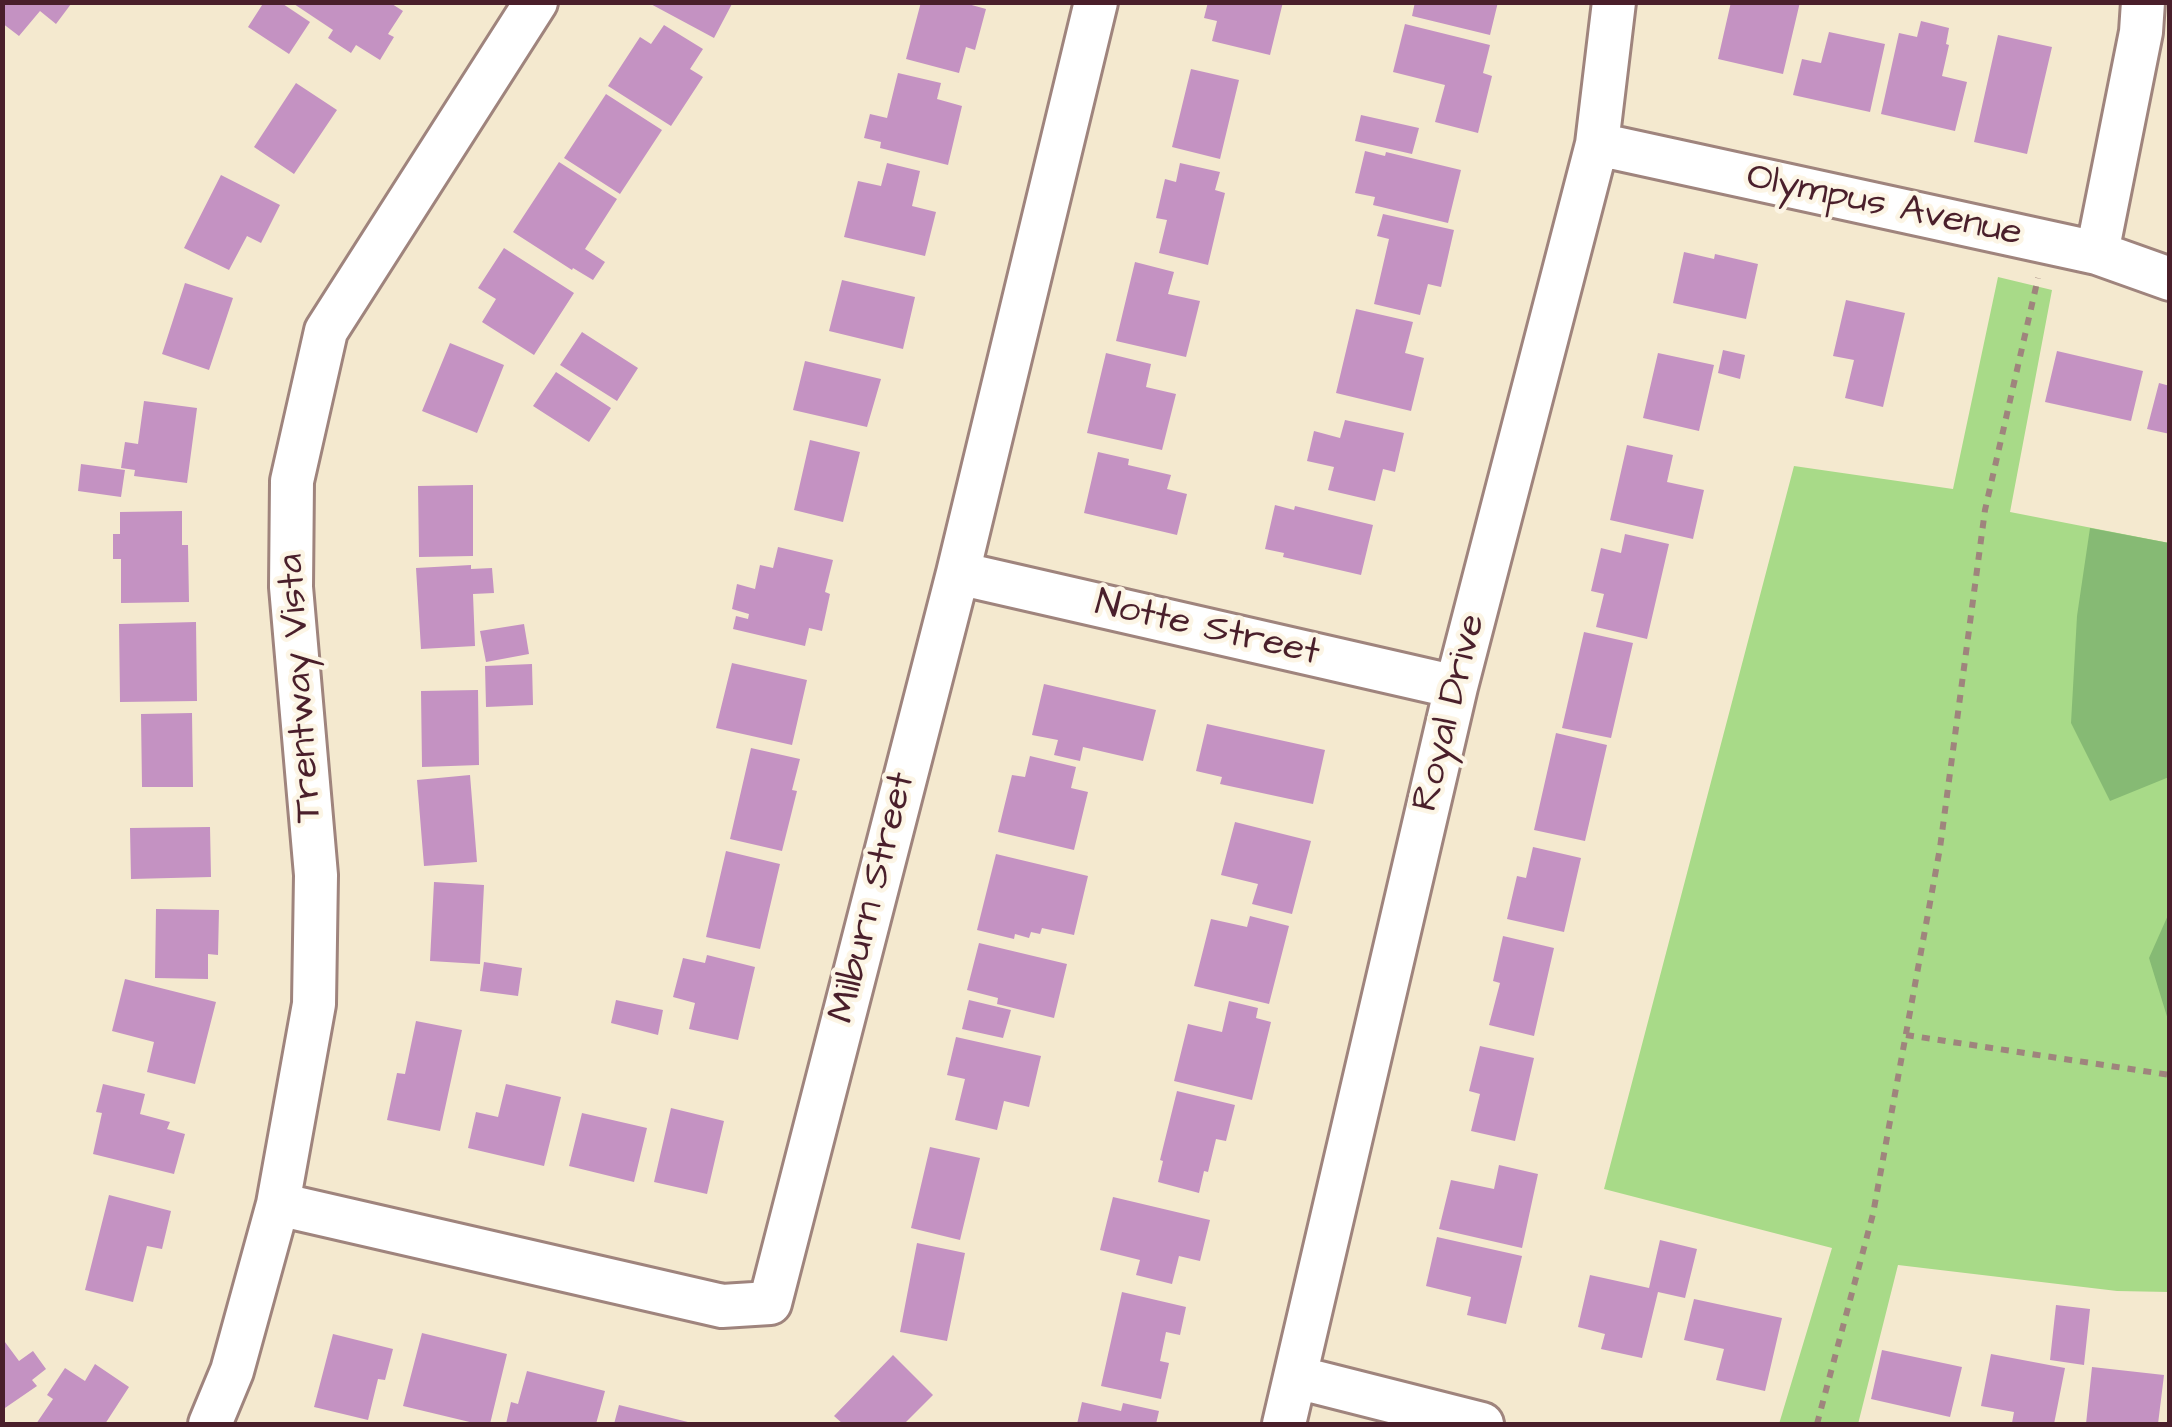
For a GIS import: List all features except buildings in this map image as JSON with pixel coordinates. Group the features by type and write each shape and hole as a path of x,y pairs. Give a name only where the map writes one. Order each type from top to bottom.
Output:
{"street":[{"name":"Trentway Vista","path":"210,1424 232,1371 278,1204 314,1004 316,874 291,587 292,480 326,331 536,2"},
{"name":"Milburn Street","path":"278,1204 722,1306 770,1303 958,574 1096,2"},
{"name":"Royal Drive","path":"1284,1424 1456,687 1597,144 1614,2"},
{"path":"2097,254 2143,2"},
{"name":"Olympus Avenue","path":"1597,144 2047,242 2170,279"},
{"name":"Notte Street","path":"958,574 1456,687"},
{"path":"1296,1376 1482,1424"}],"path":[{"path":"1817,1424 1874,1214 1940,848 1985,510 2047,242"},
{"path":"1906,1035 2170,1075"}],"green space":[{"path":"1998,277 2052,290 2010,512 2169,543 2169,1292 2117,1291 1898,1265 1858,1424 1779,1424 1832,1248 1604,1189 1794,466 1953,489"},
{"path":"2090,528 2169,543 2169,777 2110,801 2071,723 2077,616"},
{"path":"2169,913 2169,1023 2149,958"}]}
